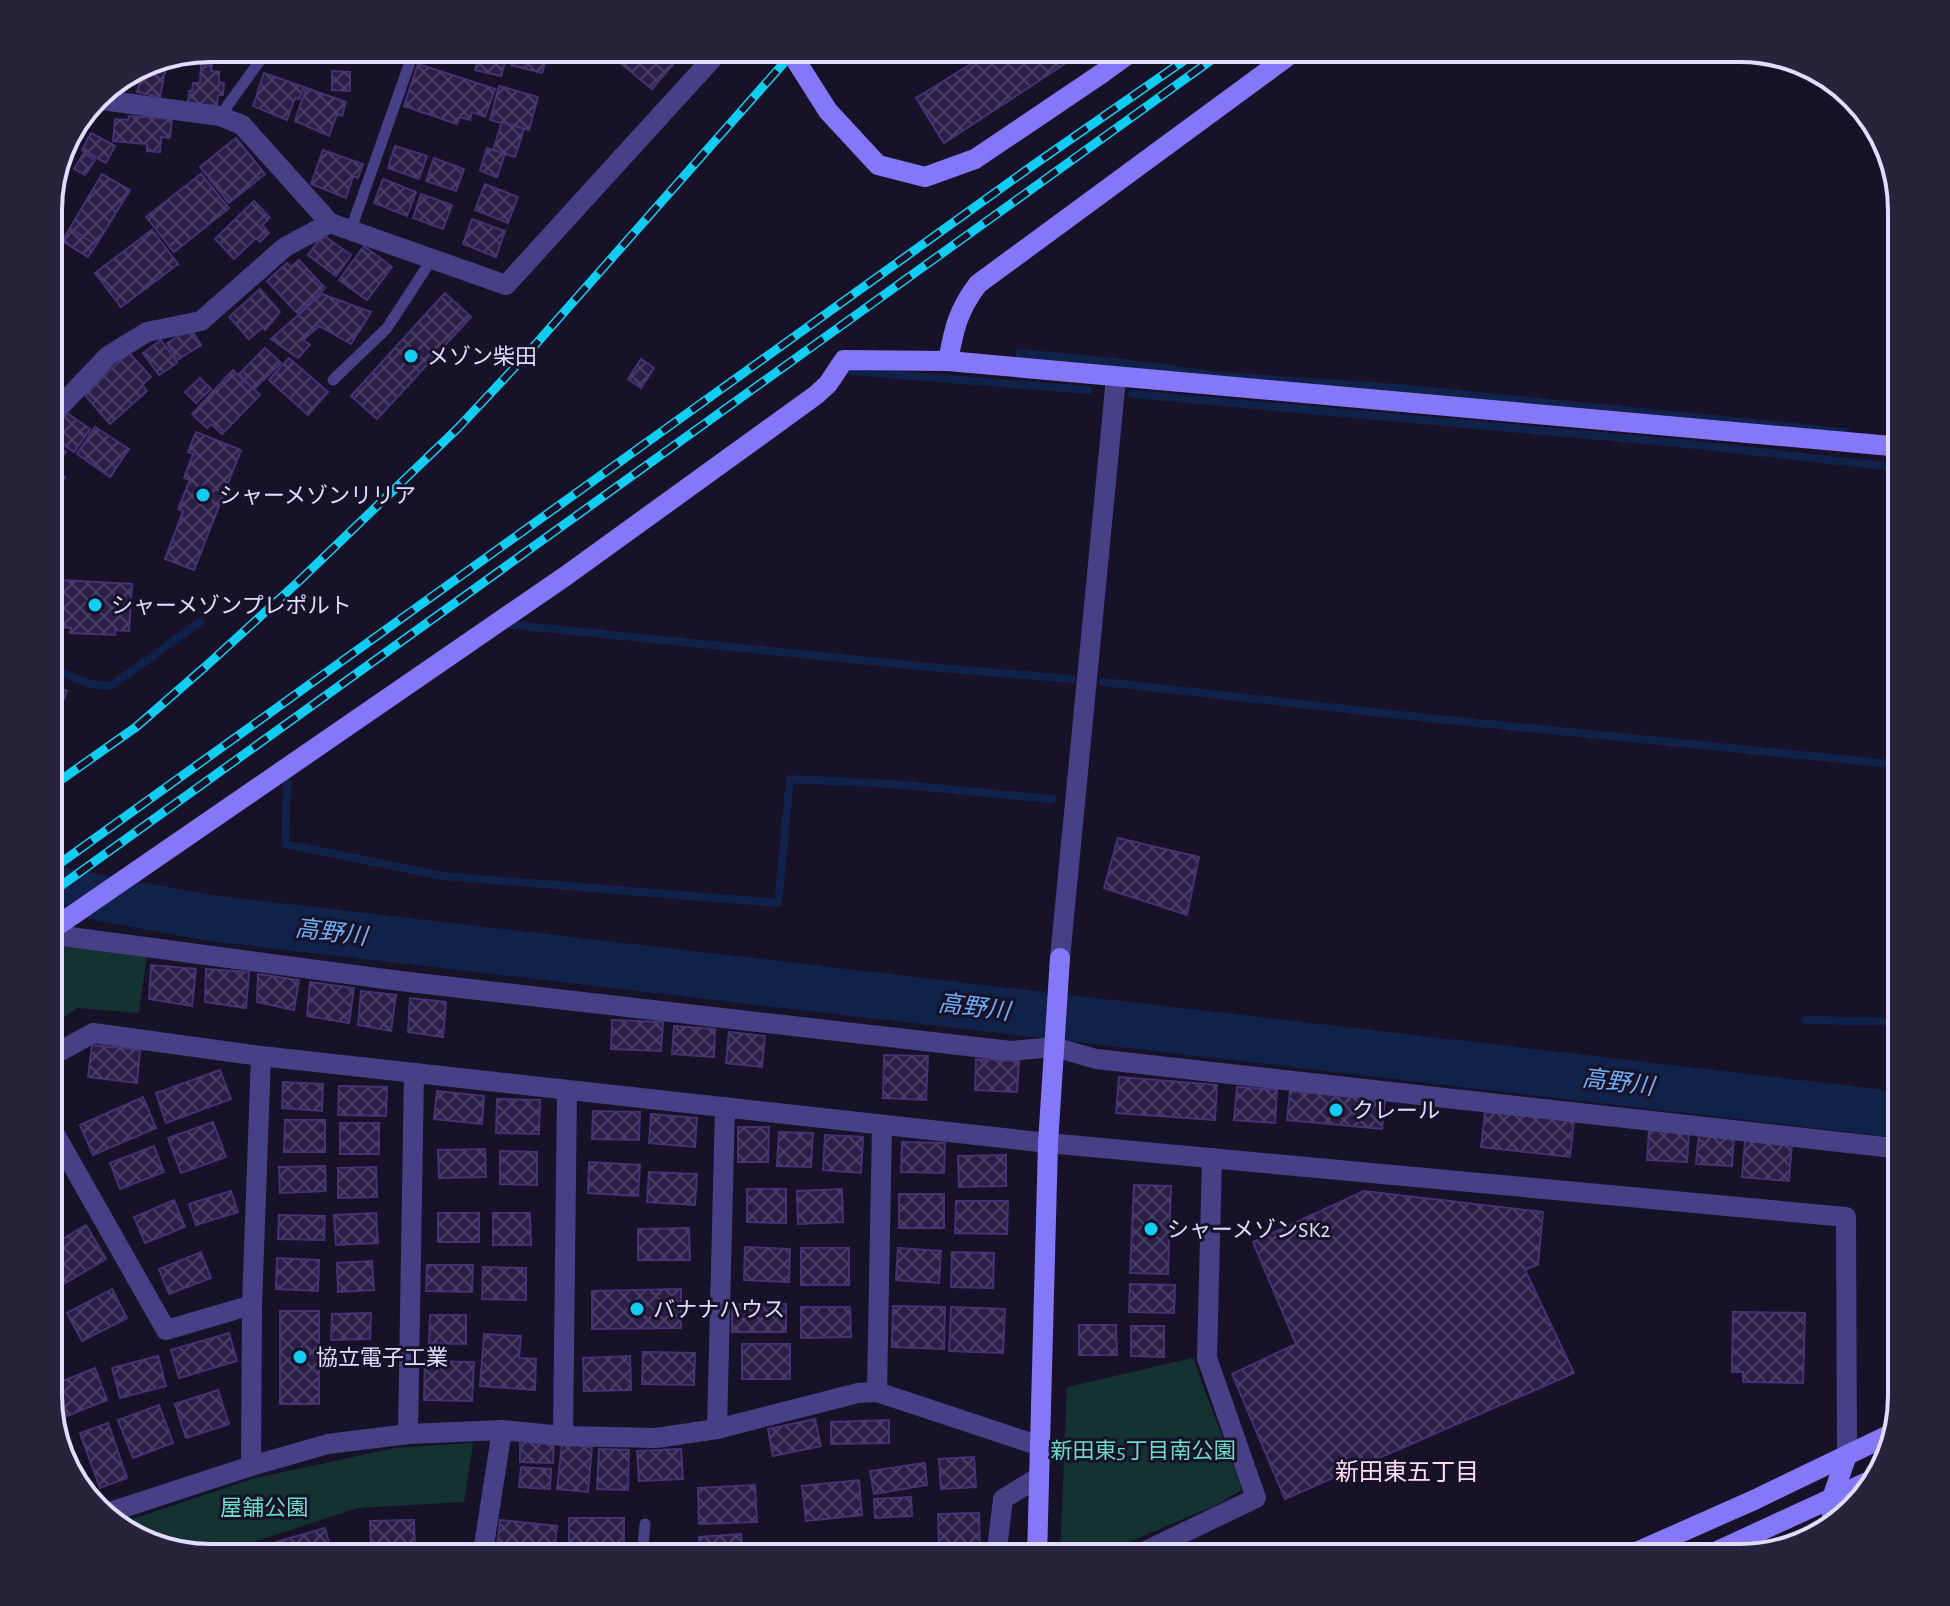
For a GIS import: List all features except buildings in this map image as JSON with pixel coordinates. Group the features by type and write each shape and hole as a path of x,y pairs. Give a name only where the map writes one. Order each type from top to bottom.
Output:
{"street":[{"path":"110,101 220,116 242,125 330,223 506,285 709,62"},
{"path":"797,62 828,111 878,165 925,177 975,159 1118,62"},
{"path":"948,361 955,324 963,303 978,284 1280,62"},
{"path":"62,404 108,356 147,332 201,321 285,247 330,223"},
{"path":"62,923 592,557 816,395 828,384 844,360 948,361 1888,446"},
{"path":"1037,1544 1048,1143 1060,962 1116,378"},
{"path":"62,931 400,981 1011,1051 1055,1043 1096,1059 1888,1147"},
{"path":"62,1050 93,1033 261,1056 1048,1143 1846,1217 1847,1455 1856,1488"},
{"path":"251,1466 252,1305 261,1056"},
{"path":"408,1434 414,1073"},
{"path":"563,1436 567,1090"},
{"path":"717,1429 725,1107"},
{"path":"877,1392 882,1125"},
{"path":"62,1147 166,1330 252,1305"},
{"path":"1160,1544 1256,1498 1207,1358 1212,1158"},
{"path":"116,1510 328,1444 408,1434 502,1430 563,1436 656,1438 717,1429 858,1393 877,1392 1040,1446"},
{"path":"484,1544 502,1430"},
{"path":"1655,1544 1881,1439"},
{"path":"1832,1512 1832,1498 1847,1455"},
{"path":"998,1544 1003,1499 1039,1477"},
{"path":"1732,1544 1832,1498 1848,1497"}],"lane":[{"path":"220,116 259,62"},
{"path":"351,229 410,62"},
{"path":"333,380 387,328 432,259"},
{"path":"643,1544 645,1524"}],"green space":[{"path":"62,945 147,955 139,1013 77,1008 62,1019"},
{"name":"新田東5丁目南公園","path":"1193,1358 1242,1490 1216,1505 1125,1544 1061,1544 1067,1387"},
{"name":"屋舗公園","path":"473,1443 464,1502 358,1508 247,1544 181,1541 153,1533 130,1520 252,1479 394,1448"}],"waterway":[{"path":"1019,353 1221,376 1398,388 1845,432"},
{"path":"851,371 1088,390"},
{"path":"1132,394 1678,443 1888,466"},
{"path":"62,673 90,684 111,686 200,622"},
{"path":"503,624 1072,679"},
{"path":"1103,682 1888,764"},
{"path":"287,782 285,844 443,876 778,903 790,779 892,784 1052,799"},
{"name":"高野川","path":"62,891 210,918 1888,1113"},
{"path":"1805,1020 1888,1022"}],"railway":[{"path":"62,779 136,727 206,666 458,428 785,62"},
{"path":"62,862 1032,166 1182,62"},
{"path":"62,885 1208,62"}],"place":[{"name":"メゾン柴田","path":"411,356"},
{"name":"シャーメゾンリリア","path":"203,495"},
{"name":"シャーメゾンプレポルト","path":"95,605"},
{"name":"クレール","path":"1336,1110"},
{"name":"シャーメゾンSK2","path":"1151,1229"},
{"name":"バナナハウス","path":"637,1309"},
{"name":"協立電子工業","path":"300,1357"}],"district":[{"name":"新田東五丁目","path":"1407,1472"}]}
